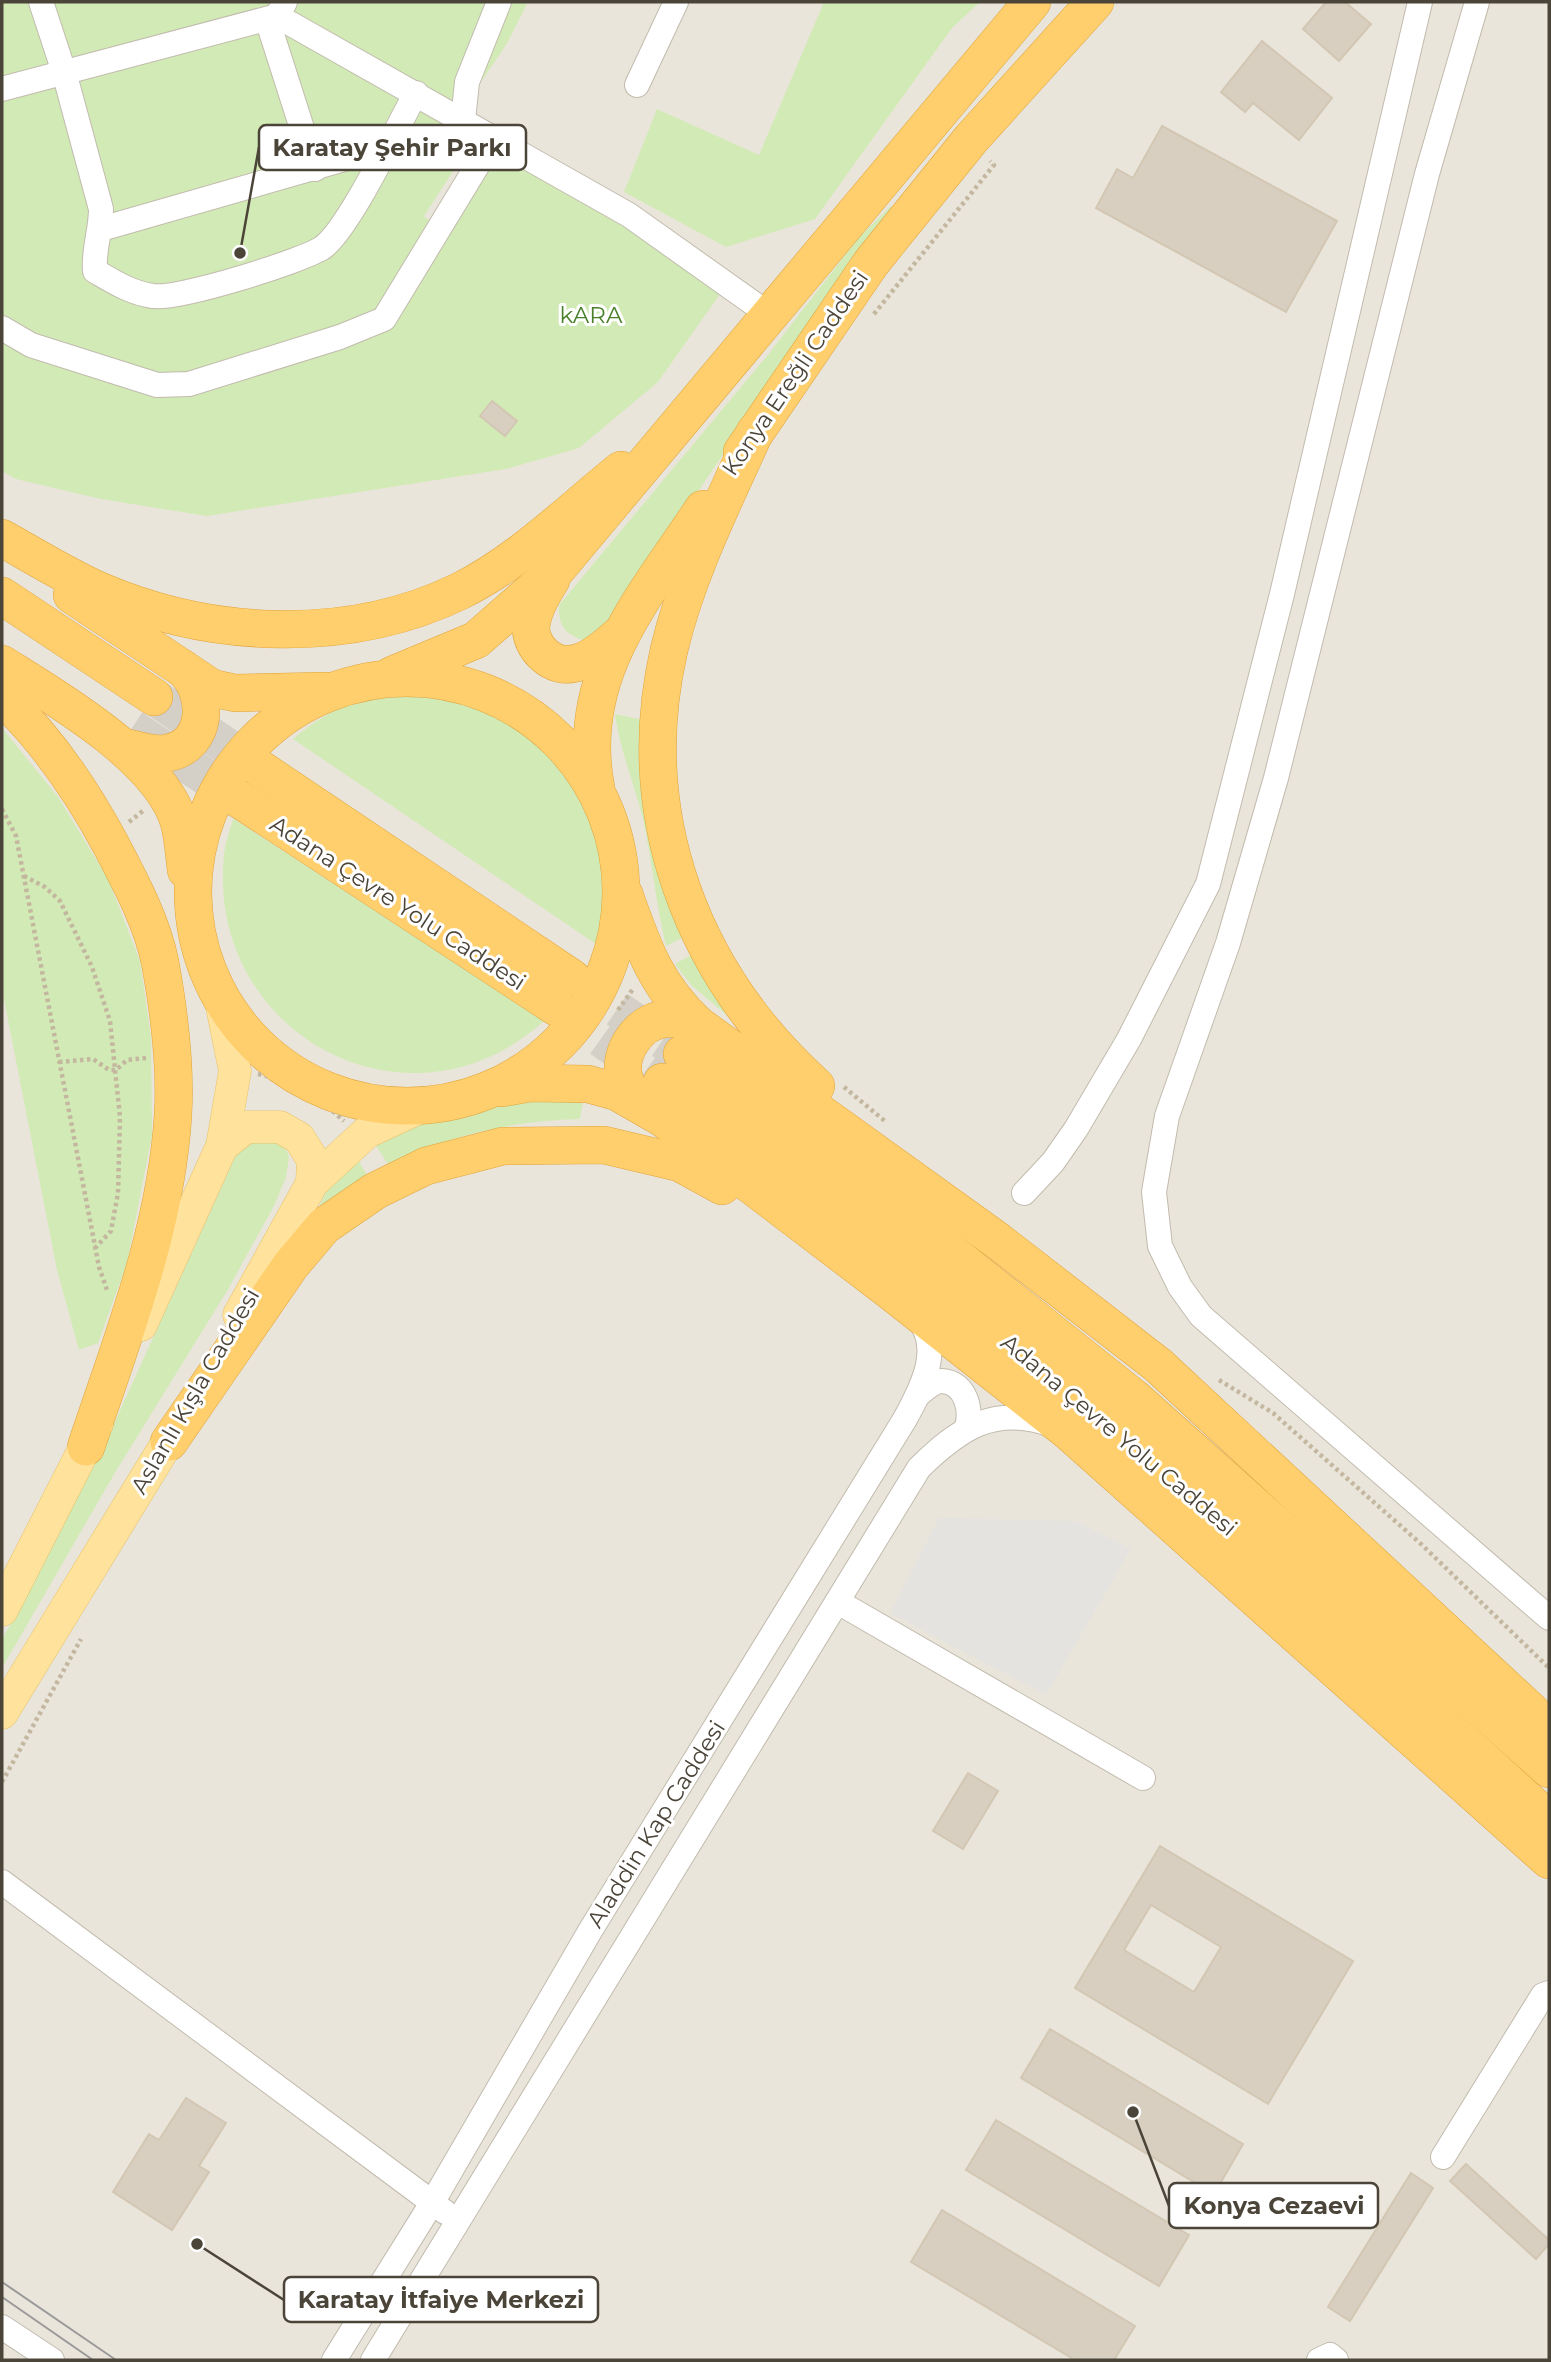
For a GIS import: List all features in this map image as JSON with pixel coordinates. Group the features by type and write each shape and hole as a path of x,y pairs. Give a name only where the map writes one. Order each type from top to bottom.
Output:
{"highway":[{"name":"Konya Ereğli Caddesi","path":"381,680 475,640 556,570 1032,2"},
{"name":"Konya Ereğli Caddesi","path":"597,792 591,762 594,704 618,636 871,263 971,139 1095,2"},
{"path":"2,538 101,591 181,618 239,628 285,631 345,624 401,614 460,591 500,567 680,424"},
{"path":"755,432 685,597 669,649 659,712 657,755 672,856 705,944 738,1002 761,1032 823,1093 998,1241 1158,1365 1549,1727"},
{"path":"2,545 61,588 212,688 235,693 336,690"},
{"path":"556,570 535,610 531,630 536,646 560,664 579,664 597,656 618,636"},
{"path":"2,596 154,697"},
{"path":"2,641 128,737 178,820 197,935 206,967 220,997 243,1030 272,1059 305,1081 343,1097 382,1105 423,1106 530,1083 588,1084 617,1092 672,1067"},
{"path":"2,664 156,754 182,748 192,737 202,718 200,690 193,677 178,665"},
{"path":"197,935 194,911 195,864 206,819 221,787 241,757 274,724 314,699 336,690 381,680 433,679 483,692 529,716 567,750 597,792 614,837 621,885 653,971 680,1008 672,1067 840,1252"},
{"path":"2,697 25,719 86,799 131,882 160,960 160,1060 173,1113 167,1169 151,1245 86,1447"},
{"name":"Adana Çevre Yolu Caddesi","path":"239,799 564,992 259,768"},
{"path":"488,1090 544,1057 586,1008 613,949 621,885"},
{"path":"672,1067 998,1241"},
{"name":"Adana Çevre Yolu Caddesi","path":"672,1067 933,1238 1133,1397 1549,1769"},
{"name":"Adana Çevre Yolu Caddesi","path":"672,1067 1171,1475 1549,1820"},
{"path":"169,1441 291,1265 324,1226 375,1191 450,1158 503,1146 545,1143 604,1145 680,1163 840,1252 1069,1432 1549,1860"}],"main road":[{"path":"2,1610 86,1447 222,1146 235,1071 220,997"},
{"name":"Aslanlı Kışla Caddesi","path":"2,1713 169,1441 312,1183 366,1132 423,1106"},
{"path":"222,1146 246,1127 280,1127 299,1138 313,1160 312,1183"}],"street":[{"path":"41,2 64,72 101,209 101,229 94,253 95,271 131,291 157,297 226,284 323,248 341,227 415,93"},
{"path":"463,120 467,82 499,2"},
{"path":"637,85 676,2"},
{"path":"1024,1193 1053,1162 1076,1129 1129,1039 1208,884 1279,607 1420,2"},
{"path":"1477,2 1427,174 1276,778 1228,943 1167,1116 1154,1192 1160,1246 1180,1287 1201,1316 1549,1618"},
{"path":"277,12 315,169"},
{"path":"2,89 277,12 629,215 771,316"},
{"path":"2,328 31,345 157,385 189,384 340,337 384,318 494,138"},
{"path":"101,229 386,147"},
{"name":"Aladdin Kap Caddesi","path":"334,2360 432,2203 590,1931 918,1395 930,1370 922,1322 889,1290"},
{"path":"918,1395 930,1385 942,1381 952,1385 970,1407 970,1418 965,1429"},
{"path":"965,1429 994,1418 1028,1416 1069,1432"},
{"name":"Aladdin Kap Caddesi","path":"373,2360 919,1468 965,1429"},
{"path":"838,1602 1143,1778"},
{"path":"2,1882 458,2221"},
{"path":"1443,2157 1543,1995 1549,1993"},
{"path":"2,2327 52,2360"},
{"path":"1319,2360 1330,2356 1336,2360"}],"path":[{"path":"867,321 918,263 994,165 971,139"},
{"path":"2,809 16,836 95,1247 110,1298"},
{"path":"23,875 45,887 60,901 92,967 110,1020 120,1117 118,1193 111,1231 95,1247"},
{"path":"59,1062 93,1059 109,1070 116,1070 127,1060 160,1060"},
{"path":"235,1071 271,1077 322,1101 347,1123 350,1148"},
{"path":"839,1084 888,1124"},
{"path":"1216,1378 1273,1413 1420,1543 1549,1668"},
{"path":"2,1782 83,1636"}],"shaded area":[{"path":"2,2 1549,2 1549,2360 2,2360"},
{"path":"939,1518 1076,1521 1131,1549 1046,1695 890,1613"}],"green space":[{"name":"kARA","path":"2,2 528,2 506,45 468,101 474,139 424,216 446,236 496,150 625,224 720,294 658,382 579,448 506,469 207,516 101,499 16,479 2,471"},
{"path":"824,2 980,2 952,28 815,219 726,247 624,192 657,109 759,155"},
{"path":"891,206 893,213 792,353 610,621 596,636 583,640 571,635 561,623 559,605 767,356 860,236"},
{"path":"438,689 475,699 509,715 539,737 565,765 585,796 599,831 606,868 605,912 596,944 293,739 326,715 360,700 397,692"},
{"path":"615,714 652,722 698,930 666,946 643,819"},
{"path":"2,728 58,797 108,879 140,961 151,1038 152,1135 127,1263 98,1343 79,1350 57,1270 2,989"},
{"path":"233,819 544,1021 490,1056 434,1072 378,1069 326,1051 281,1018 247,973 227,918 224,855"},
{"path":"704,948 753,1037 691,985 675,964"},
{"path":"585,1087 580,1119 530,1123 482,1131 435,1145 388,1164 374,1143 415,1124 466,1117 516,1098"},
{"path":"242,1142 283,1142 289,1157 286,1177 274,1206 227,1291 116,1471 2,1668 2,1640 113,1426"},
{"path":"357,1158 367,1175 316,1215 332,1183 343,1169"}],"building":[{"path":"1326,2 1345,2 1371,24 1339,61 1303,29"},
{"path":"1262,41 1332,98 1299,140 1253,103 1245,112 1221,92"},
{"path":"1162,126 1337,221 1286,312 1096,208 1117,169 1133,178"},
{"path":"492,401 517,421 505,436 480,416"},
{"path":"968,1773 998,1791 963,1849 933,1831"},
{"path":"1160,1846 1353,1961 1268,2104 1075,1988","holes":["1151,1905 1221,1947 1194,1992 1124,1950"]},
{"path":"1050,2029 1243,2144 1214,2194 1021,2078"},
{"path":"186,2098 226,2123 199,2166 209,2172 172,2230 113,2192 149,2134 159,2140"},
{"path":"996,2120 1189,2235 1159,2286 966,2170"},
{"path":"1466,2164 1549,2240 1549,2244 1536,2259 1450,2181"},
{"path":"1411,2173 1433,2188 1350,2321 1328,2307"},
{"path":"942,2210 1135,2326 1114,2360 1075,2360 911,2262"}],"tunnel":[{"path":"154,697 259,768"},
{"path":"132,728 239,799"},
{"path":"572,978 682,1054"},
{"path":"556,1007 662,1082"}],"tram line":[{"path":"2,2282 116,2360"},
{"path":"2,2297 93,2360"}],"place":[{"name":"Karatay Şehir Parkı","path":"240,253"},
{"name":"Konya Cezaevi","path":"1133,2112"},
{"name":"Karatay İtfaiye Merkezi","path":"197,2244"}]}
